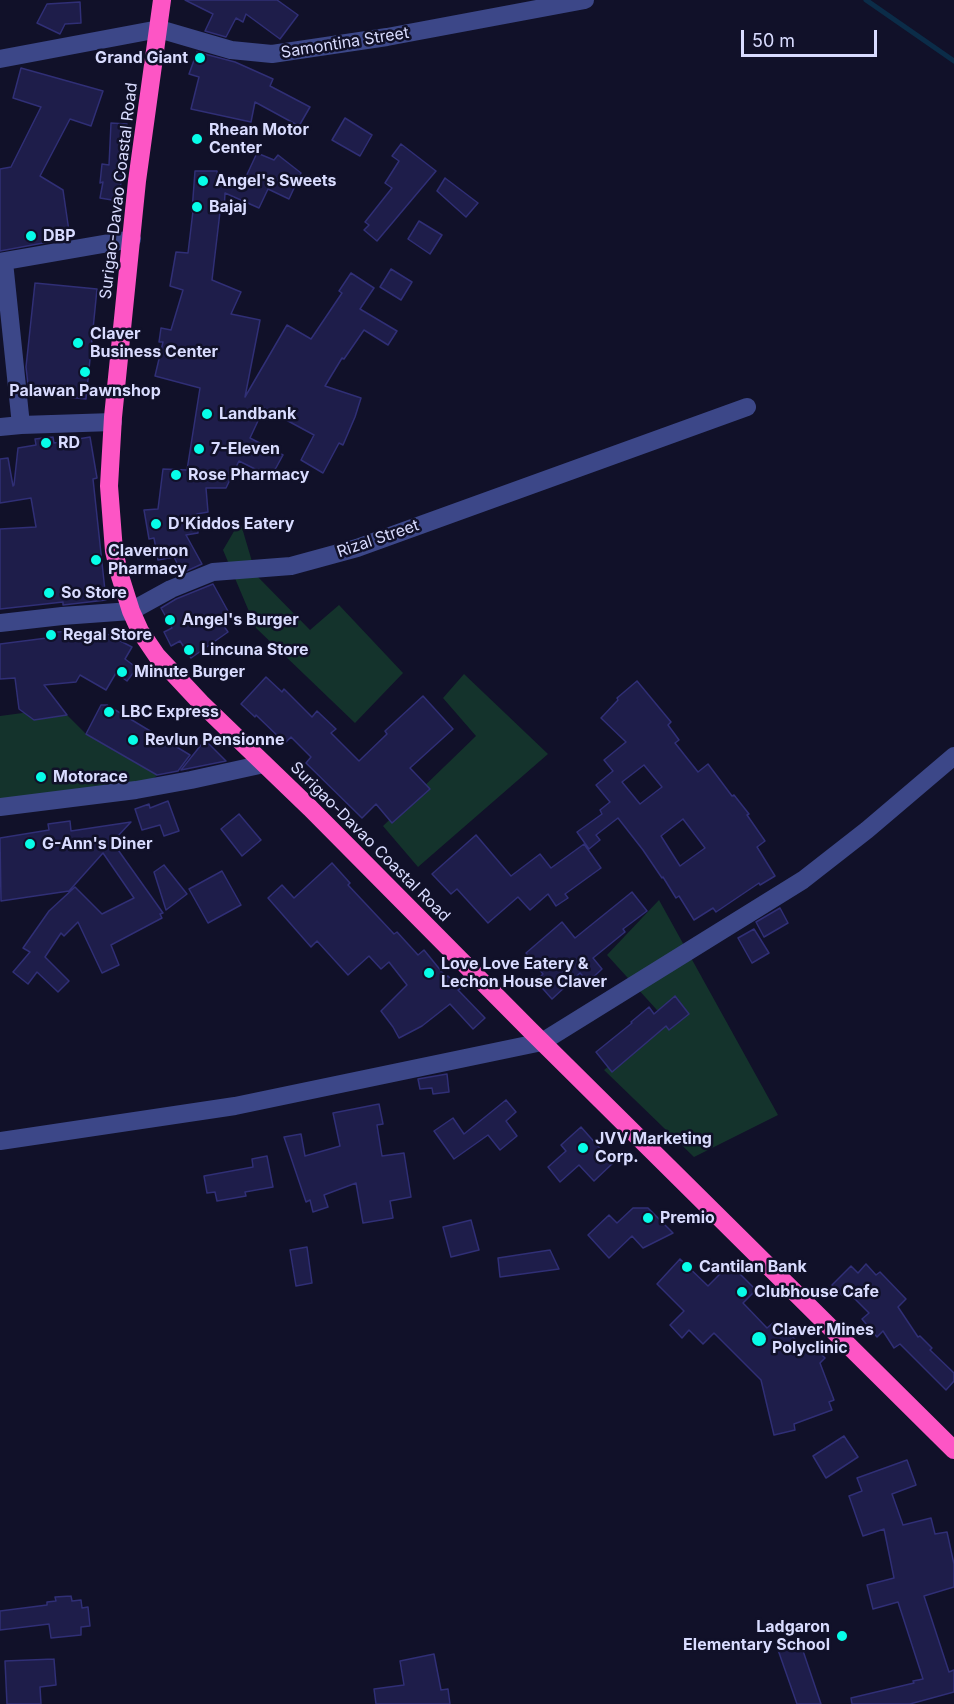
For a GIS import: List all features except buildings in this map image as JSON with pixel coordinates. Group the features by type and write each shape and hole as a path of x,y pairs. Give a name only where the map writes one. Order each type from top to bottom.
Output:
{"highway":[{"name":"Surigao-Davao Coastal Road","path":"162,0 137,182 113,422 109,486 114,551 131,611 140,631 168,669 954,1450"}],"street":[{"name":"Samontina Street","path":"0,59 159,28 231,51 272,54 387,38 585,0"},
{"path":"21,425 2,262 132,239"},
{"name":"Rizal Street","path":"0,622 131,611 171,589 213,572 291,566 357,548 747,407"},
{"path":"0,427 113,422"},
{"path":"0,1141 235,1106 542,1042 803,880 867,830 954,756"},
{"path":"0,807 136,790 264,764"}],"green space":[{"path":"240,521 256,575 310,630 339,605 403,673 355,723 256,628 223,550"},
{"path":"464,674 548,754 418,867 383,826 476,736 443,698"},
{"path":"60,708 86,734 158,775 151,780 0,800 0,716"},
{"path":"659,900 778,1115 694,1157 604,1070 666,1020 607,955"}],"waterway":[{"path":"866,0 954,61"}],"place":[{"name":"Grand Giant","path":"200,58"},
{"name":"Rhean Motor Center","path":"197,139"},
{"name":"Angel's Sweets","path":"203,181"},
{"name":"Bajaj","path":"197,207"},
{"name":"DBP","path":"31,236"},
{"name":"Claver Business Center","path":"78,343"},
{"name":"Palawan Pawnshop","path":"85,372"},
{"name":"Landbank","path":"207,414"},
{"name":"RD","path":"46,443"},
{"name":"7-Eleven","path":"199,449"},
{"name":"Rose Pharmacy","path":"176,475"},
{"name":"D'Kiddos Eatery","path":"156,524"},
{"name":"Clavernon Pharmacy","path":"96,560"},
{"name":"So Store","path":"49,593"},
{"name":"Angel's Burger","path":"170,620"},
{"name":"Regal Store","path":"51,635"},
{"name":"Lincuna Store","path":"189,650"},
{"name":"Minute Burger","path":"122,672"},
{"name":"LBC Express","path":"109,712"},
{"name":"Revlun Pensionne","path":"133,740"},
{"name":"Motorace","path":"41,777"},
{"name":"G-Ann's Diner","path":"30,844"},
{"name":"Love Love Eatery & Lechon House Claver","path":"429,973"},
{"name":"JVV Marketing Corp.","path":"583,1148"},
{"name":"Premio","path":"648,1218"},
{"name":"Cantilan Bank","path":"687,1267"},
{"name":"Clubhouse Cafe","path":"742,1292"},
{"name":"Claver Mines Polyclinic","path":"759,1339"},
{"name":"Ladgaron Elementary School","path":"842,1636"}]}
